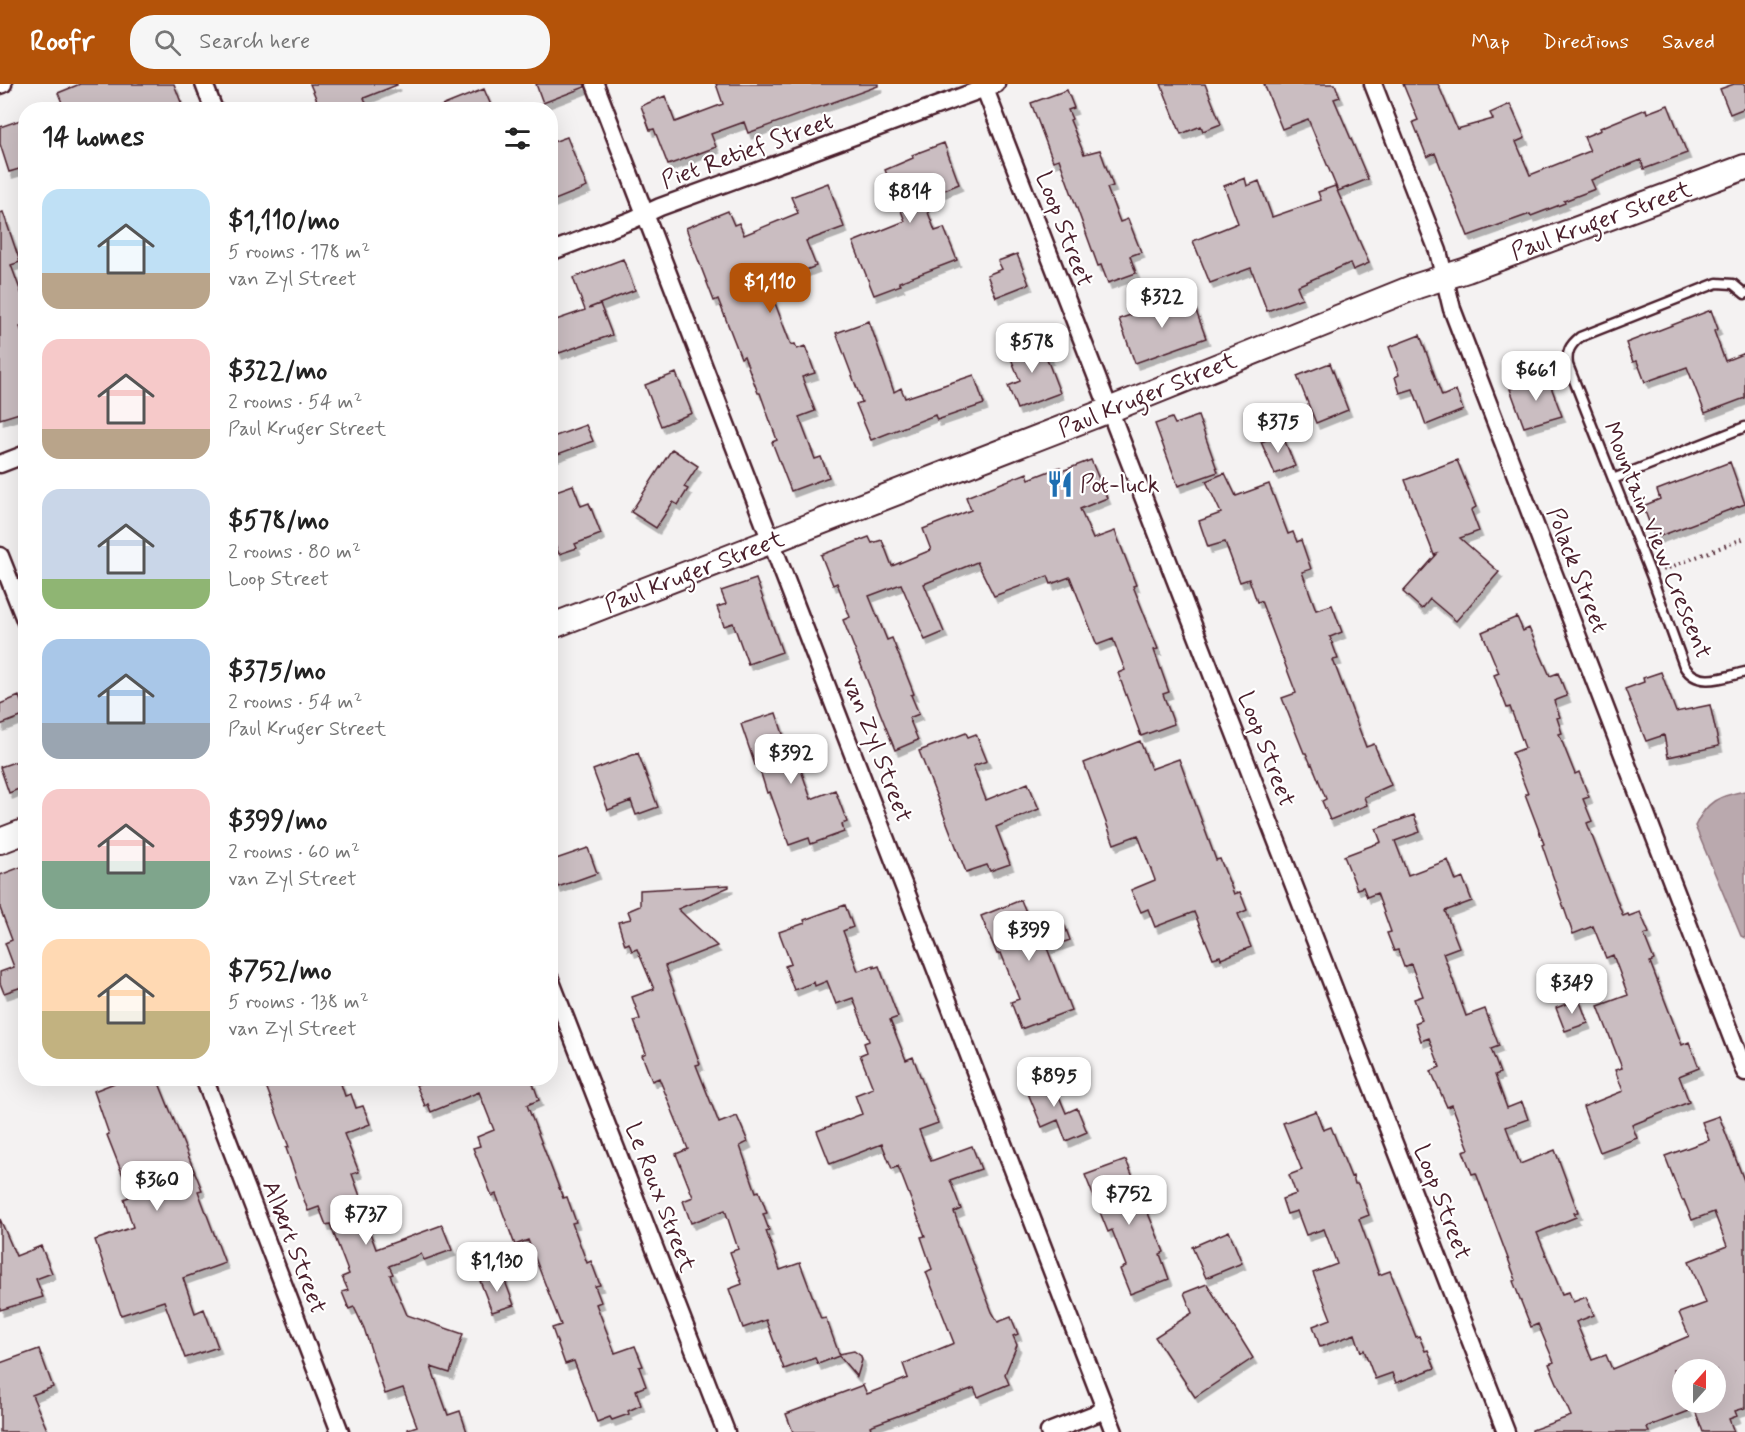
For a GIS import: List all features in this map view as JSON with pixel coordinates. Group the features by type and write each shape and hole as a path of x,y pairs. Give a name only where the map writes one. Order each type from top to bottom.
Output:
{"street":[{"path":"204,84 211,102"},
{"name":"van Zyl Street","path":"596,84 1114,1432"},
{"name":"Polack Street","path":"1373,84 1438,251 1452,309 1745,1072"},
{"name":"Piet Retief Street","path":"558,249 646,213 988,85"},
{"name":"Loop Street","path":"988,85 1109,410 1506,1432"},
{"name":"Paul Kruger Street","path":"558,624 1109,410 1417,286 1745,167"},
{"path":"0,464 18,457"},
{"path":"0,556 18,595"},
{"path":"0,841 18,834"},
{"name":"Le Roux Street","path":"558,1000 726,1432"},
{"name":"Albert Street","path":"207,1086 340,1432"},
{"path":"1049,1432 1105,1410"}],"lane":[{"name":"Mountain View Crescent","path":"1745,294 1733,284 1717,283 1580,337 1569,349 1568,365 1688,672 1702,680 1712,680 1745,672"},
{"path":"1613,479 1745,427"}],"path":[{"path":"1651,574 1745,538"}],"shaded area":[{"path":"1745,791 1745,938 1741,936 1695,826 1704,811 1714,801"}],"building":[{"path":"80,84 174,84 181,102 62,102 58,93"},
{"path":"310,84 397,84 364,98 366,102 318,102"},
{"path":"536,84 585,84 585,87 543,102"},
{"path":"716,84 878,84 878,86 748,133 744,122 711,134 716,147 668,165 654,129 650,130 641,106 665,96 675,122 723,104"},
{"path":"1161,84 1205,84 1221,124 1203,131 1201,126 1181,134"},
{"path":"1264,84 1335,84 1340,97 1334,99 1368,179 1338,191 1308,119 1282,129"},
{"path":"1403,84 1438,84 1457,129 1493,119 1490,113 1510,104 1525,138 1516,142 1530,175 1590,151 1584,137 1601,130 1600,128 1646,109 1647,113 1668,105 1687,153 1644,169 1641,160 1591,180 1595,189 1564,201 1565,203 1468,236 1435,153 1427,157 1413,122 1418,120"},
{"path":"1734,84 1745,84 1745,108 1730,114 1720,89"},
{"path":"484,89 490,102 452,102"},
{"path":"1067,90 1074,108 1068,110 1072,119 1070,120 1084,154 1100,150 1113,186 1107,188 1120,222 1128,219 1141,252 1130,256 1136,273 1108,283 1101,265 1098,266 1059,159 1053,161 1031,103"},
{"path":"18,121 18,169 9,172 0,144 0,127"},
{"path":"567,137 587,187 558,199 558,140"},
{"path":"944,143 959,184 923,199 935,231 944,228 957,260 899,282 901,285 874,295 853,242 905,221 885,170 913,158 912,155"},
{"path":"1245,178 1247,186 1259,181 1272,217 1321,200 1318,192 1335,186 1369,263 1353,270 1350,263 1297,286 1302,298 1267,311 1251,268 1210,283 1193,241 1238,223 1224,186"},
{"path":"828,183 844,227 806,241 816,266 768,285 791,345 795,344 797,349 805,346 815,373 802,377 815,411 799,417 815,459 821,457 829,477 791,491 772,442 777,440 760,393 758,393 744,356 741,358 718,299 714,301 686,228 728,211 734,225 739,223 744,235 798,213 791,197"},
{"path":"3,212 18,256 18,263 11,265 18,284 18,413 0,419 0,213"},
{"path":"1017,254 1029,284 996,297 987,275 1002,269 998,261"},
{"path":"623,259 635,290 589,308 600,304 612,335 559,353 558,319 585,310 573,278"},
{"path":"1179,298 1181,305 1192,300 1206,338 1135,363 1119,319"},
{"path":"1711,310 1718,329 1714,331 1725,361 1745,353 1745,398 1705,413 1687,367 1645,382 1637,361 1633,362 1626,343"},
{"path":"869,321 894,392 901,388 905,398 974,375 984,404 937,420 935,415 871,440 856,404 862,402 836,333"},
{"path":"1420,335 1442,396 1456,390 1463,410 1426,425 1413,389 1400,393 1395,377 1399,375 1389,347"},
{"path":"1043,338 1050,358 1047,359 1060,393 1017,409 1008,386 1020,381 1008,351"},
{"path":"1330,363 1348,410 1316,423 1297,376"},
{"path":"676,373 692,413 661,426 645,385"},
{"path":"1547,376 1562,416 1524,427 1510,389"},
{"path":"1198,416 1218,472 1178,486 1155,424 1172,418 1175,424"},
{"path":"586,425 593,441 558,454 558,435"},
{"path":"1282,434 1295,466 1275,474 1261,442"},
{"path":"672,449 698,466 684,487 688,489 678,505 673,502 656,528 631,512"},
{"path":"1091,460 1107,498 1080,509 1093,539 1115,531 1136,585 1133,586 1158,649 1154,650 1169,692 1163,694 1174,724 1141,736 1118,673 1125,670 1113,639 1097,645 1070,577 1051,584 1048,576 994,596 977,562 924,584 944,632 925,640 901,584 869,596 887,640 892,638 914,694 911,695 919,714 909,718 918,740 895,750 843,620 850,617 837,583 833,585 821,555 869,537 872,543 882,540 892,566 931,550 923,529 971,510 966,497 1027,473 1029,479 1060,467 1062,471"},
{"path":"1457,460 1476,507 1471,510 1479,531 1460,538 1499,572 1456,621 1430,599 1422,609 1403,592 1437,554 1434,555 1405,480"},
{"path":"1730,462 1745,504 1655,538 1643,506 1660,499 1657,490"},
{"path":"1225,473 1236,496 1269,484 1288,534 1293,532 1297,542 1301,540 1311,569 1302,572 1316,610 1332,605 1342,632 1330,637 1338,659 1333,660 1366,747 1374,744 1391,785 1364,797 1367,805 1330,820 1322,801 1326,799 1282,698 1296,693 1261,601 1257,602 1249,579 1240,582 1225,542 1208,547 1199,521 1221,513 1206,481"},
{"path":"573,485 581,506 589,503 601,534 575,544 577,548 559,554 558,552 558,490"},
{"path":"756,579 782,652 748,664 733,623 724,626 717,607 726,604 721,591"},
{"path":"1517,617 1523,631 1529,628 1550,676 1558,673 1567,696 1554,701 1560,717 1557,718 1562,733 1559,734 1575,774 1579,772 1589,797 1583,799 1592,821 1587,823 1623,916 1640,912 1649,933 1644,935 1654,960 1650,962 1682,1045 1689,1042 1699,1068 1679,1076 1689,1102 1632,1125 1637,1138 1600,1152 1583,1107 1623,1091 1615,1070 1622,1068 1598,1006 1628,995 1613,955 1606,958 1593,926 1573,934 1525,794 1528,794 1512,753 1525,748 1510,707 1507,708 1494,675 1499,673 1482,632"},
{"path":"1661,672 1676,712 1710,705 1719,746 1668,757 1664,735 1646,741 1625,689 1644,682 1643,678"},
{"path":"18,696 18,718 0,725 0,704"},
{"path":"776,713 787,746 792,744 811,799 835,790 847,822 842,824 844,832 811,844 809,838 789,845 770,792 767,793 758,764 755,765 741,724"},
{"path":"966,733 968,737 976,734 987,761 973,766 986,800 1028,783 1039,809 996,827 1010,864 990,871 987,865 966,872 919,751"},
{"path":"1140,741 1151,769 1179,759 1216,860 1220,859 1234,894 1240,892 1247,910 1238,914 1251,947 1221,959 1220,956 1213,958 1194,912 1155,927 1148,909 1141,912 1131,890 1155,880 1138,835 1114,844 1084,763"},
{"path":"638,753 658,807 636,815 631,801 608,810 593,770"},
{"path":"18,761 18,789 9,793 0,767"},
{"path":"1414,815 1420,832 1395,841 1408,875 1448,860 1456,881 1463,878 1472,901 1445,911 1459,947 1443,953 1466,1016 1485,1009 1499,1046 1491,1049 1500,1073 1495,1075 1507,1108 1522,1102 1528,1119 1506,1127 1520,1164 1555,1150 1578,1212 1574,1213 1576,1217 1537,1233 1562,1294 1569,1292 1573,1302 1586,1297 1594,1315 1576,1322 1592,1360 1606,1355 1612,1369 1689,1336 1679,1313 1706,1303 1689,1261 1727,1246 1714,1212 1692,1220 1665,1156 1709,1140 1702,1122 1719,1116 1745,1183 1745,1408 1735,1411 1737,1416 1729,1419 1734,1432 1703,1432 1696,1413 1726,1413 1726,1359 1672,1359 1672,1413 1684,1413 1647,1427 1649,1432 1532,1432 1532,1430 1571,1416 1549,1364 1554,1362 1538,1324 1531,1327 1476,1173 1472,1174 1463,1151 1469,1149 1452,1105 1447,1107 1431,1071 1440,1067 1429,1038 1421,1041 1415,1023 1422,1020 1414,999 1423,996 1411,964 1404,967 1398,950 1394,951 1387,933 1391,932 1377,893 1367,897 1363,887 1357,889 1344,856 1381,842 1376,829"},
{"path":"588,848 597,873 558,887 558,858"},
{"path":"18,868 18,988 4,993 0,983 0,972 14,967 5,943 12,940 0,908 0,875"},
{"path":"729,885 729,887 678,909 717,946 665,966 700,1064 696,1065 719,1123 737,1116 748,1142 740,1146 756,1192 759,1191 767,1213 763,1214 769,1230 766,1231 780,1270 800,1263 821,1319 826,1318 839,1354 854,1351 861,1356 857,1377 839,1356 818,1364 815,1358 784,1369 766,1320 743,1328 729,1289 742,1284 730,1252 738,1249 725,1210 691,1223 683,1201 693,1197 676,1154 688,1149 659,1078 652,1081 642,1055 646,1053 634,1021 640,1019 632,997 654,989 637,949 632,951 629,943 625,945 618,922 631,919 628,911 640,906 640,890"},
{"path":"1021,900 1034,931 1063,921 1070,940 1047,948 1071,1010 1021,1029 1011,1002 1019,999 1001,953 997,954 981,916"},
{"path":"845,905 853,927 843,931 858,971 874,965 874,968 879,966 898,1017 890,1020 906,1060 913,1057 938,1123 919,1130 931,1161 972,1146 981,1169 950,1180 961,1209 954,1212 992,1312 998,1322 1011,1317 1018,1334 1013,1336 1017,1345 1005,1374 1009,1384 978,1397 974,1388 870,1426 872,1432 793,1432 786,1414 863,1385 867,1394 908,1378 903,1364 954,1343 926,1272 932,1269 921,1237 925,1236 898,1166 892,1169 882,1144 830,1164 817,1131 862,1114 855,1095 873,1088 860,1055 867,1052 864,1043 869,1041 853,998 836,1004 827,981 815,986 814,982 794,990 785,966 791,964 779,932"},
{"path":"1579,999 1588,1023 1565,1031 1556,1008"},
{"path":"1050,1075 1066,1113 1077,1108 1087,1132 1066,1141 1058,1120 1042,1127 1025,1086"},
{"path":"107,1086 160,1086 202,1190 198,1191 225,1263 183,1278 195,1313 204,1309 218,1347 185,1358 164,1301 121,1315 95,1240 133,1227 124,1199 131,1196 107,1135 109,1134 94,1091"},
{"path":"266,1086 342,1086 345,1096 351,1094 356,1108 363,1106 370,1124 344,1134 359,1172 352,1174 361,1199 358,1200 376,1249 442,1225 452,1250 424,1260 421,1254 389,1266 393,1274 390,1275 407,1315 463,1334 450,1373 431,1367 448,1415 460,1411 467,1432 408,1432 408,1429 417,1426 403,1388 385,1394 364,1328 354,1307 349,1309 342,1292 348,1290 342,1277 349,1274 330,1224 326,1225 319,1207 308,1211 286,1148 289,1147"},
{"path":"416,1086 534,1086 539,1100 527,1105 563,1198 567,1197 576,1222 572,1223 587,1263 591,1261 600,1285 595,1286 601,1302 596,1304 615,1353 635,1346 643,1366 639,1367 646,1386 636,1390 641,1405 628,1411 629,1414 597,1422 574,1361 565,1364 552,1328 561,1325 528,1240 515,1245 496,1194 492,1196 473,1148 480,1146 477,1137 494,1130 479,1092 431,1112 428,1104 425,1106"},
{"path":"1316,1111 1323,1130 1331,1127 1351,1177 1353,1176 1355,1184 1358,1184 1369,1215 1359,1219 1379,1275 1390,1271 1416,1337 1419,1336 1425,1351 1428,1350 1435,1368 1396,1383 1392,1373 1375,1379 1364,1350 1361,1352 1355,1334 1320,1347 1313,1326 1331,1319 1313,1273 1337,1264 1324,1229 1306,1235 1297,1211 1287,1214 1282,1199 1296,1194 1289,1175 1302,1170 1283,1123"},
{"path":"1126,1160 1164,1252 1160,1254 1169,1279 1130,1294 1120,1269 1126,1266 1112,1230 1108,1232 1085,1175"},
{"path":"0,1219 16,1256 41,1246 52,1273 36,1279 43,1297 0,1310"},
{"path":"1229,1231 1242,1263 1206,1278 1192,1247"},
{"path":"502,1273 514,1305 492,1312 480,1281"},
{"path":"1207,1284 1253,1358 1195,1397 1155,1337 1192,1313 1184,1293"},
{"path":"39,1349 53,1387 32,1395 48,1432 0,1432 0,1363"}],"place":[{"name":"Pot-luck","path":"1060,484"}]}
